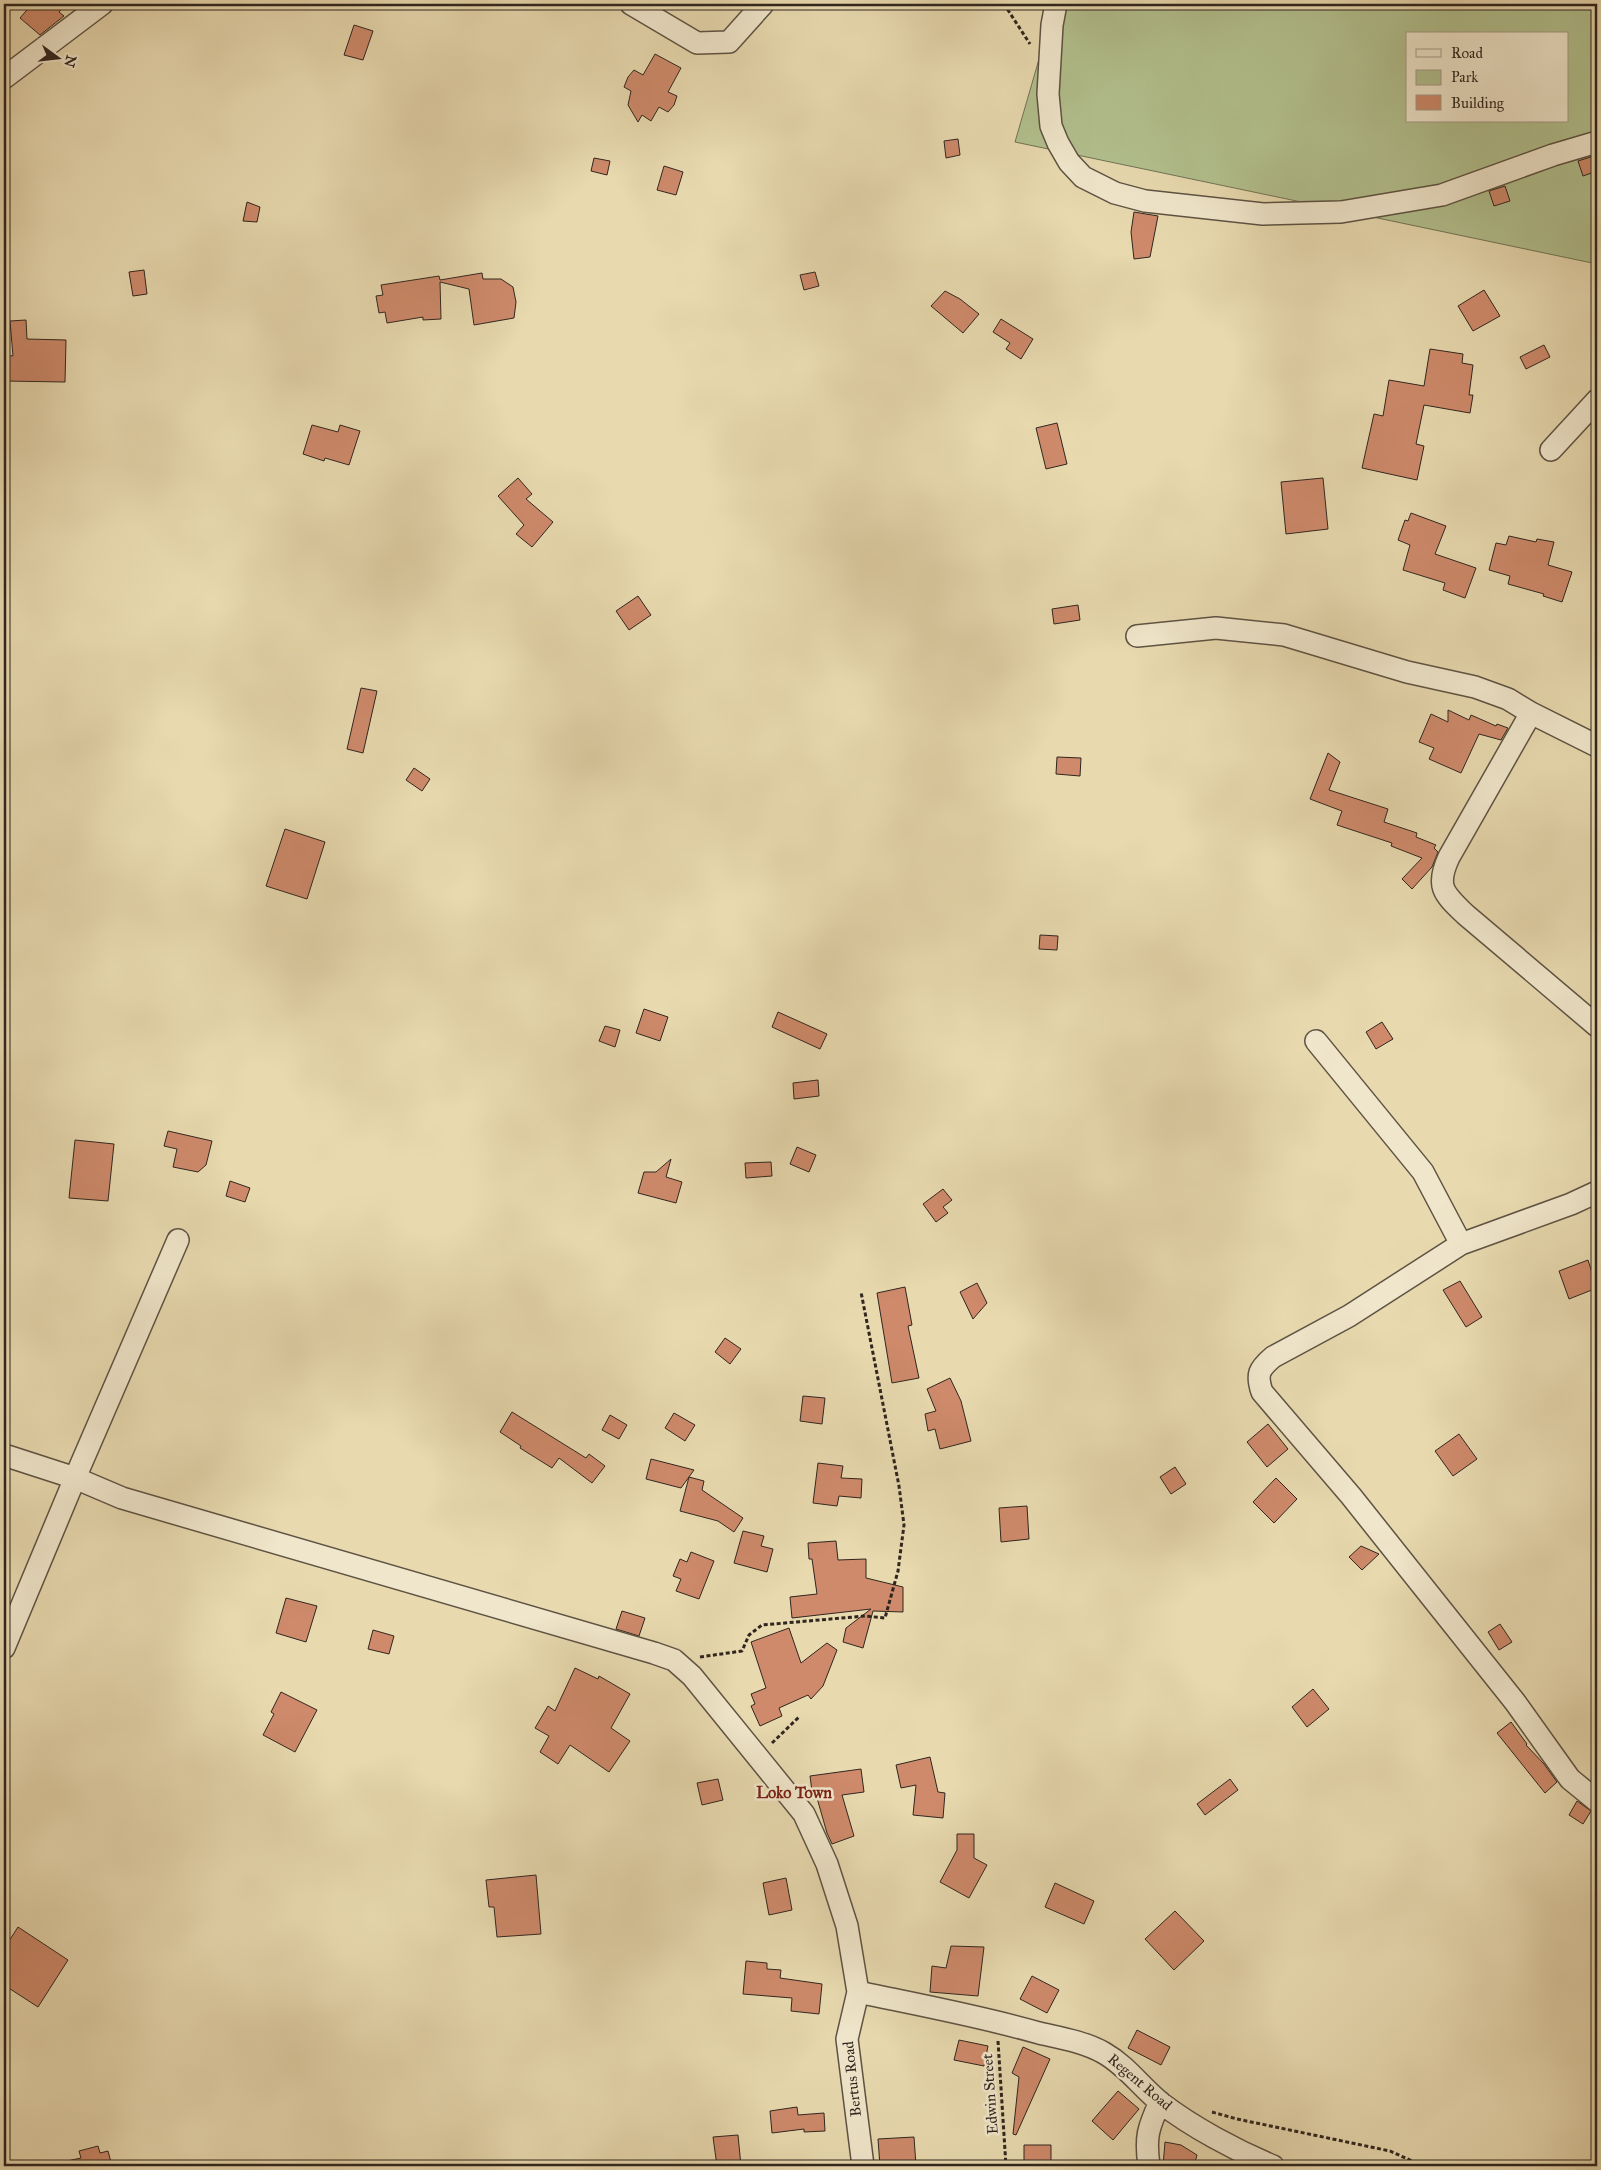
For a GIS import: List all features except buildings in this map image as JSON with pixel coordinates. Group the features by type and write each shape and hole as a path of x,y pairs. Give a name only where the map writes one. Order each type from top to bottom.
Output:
{"street":[{"path":"4,78 102,4"},
{"path":"631,4 697,43 729,42 763,4"},
{"path":"1056,4 1048,72 1051,126 1058,143 1069,162 1083,177 1115,193 1145,201 1193,208 1263,214 1341,212 1442,194 1535,161 1597,142"},
{"path":"1551,450 1597,400"},
{"path":"1137,636 1216,628 1284,635 1407,672 1475,687 1508,699 1531,713 1597,746"},
{"path":"1531,713 1449,857 1442,872 1441,882 1452,901 1466,915 1597,1026"},
{"path":"1316,1041 1423,1172 1461,1244"},
{"path":"1597,1192 1571,1204 1461,1244 1349,1316 1273,1357 1262,1366 1258,1379 1262,1392 1351,1496 1516,1702 1570,1779 1597,1801"},
{"path":"4,1648 178,1240"},
{"path":"4,1454 75,1478 122,1498 674,1660 692,1676 759,1756 804,1814 827,1864 847,1926 858,1992"},
{"name":"Regent Road","path":"858,1992 997,2021 1079,2043 1104,2053 1127,2068 1160,2102 1251,2157 1273,2166"},
{"name":"Bertus Road","path":"858,1992 847,2039 863,2166"},
{"path":"1149,2166 1147,2140 1149,2125 1160,2102"}],"path":[{"path":"1004,4 1048,72"},
{"path":"674,1660 742,1651 749,1635 762,1625 865,1616 885,1618 898,1571 904,1525 899,1486 861,1292"},
{"path":"759,1756 799,1717"},
{"name":"Edwin Street","path":"997,2021 1006,2166"},
{"path":"1211,2111 1237,2119 1390,2150 1423,2166"}],"green space":[{"path":"1055,4 1597,4 1597,264 1015,142"}],"district":[{"name":"Loko Town","path":"794,1792"}]}
